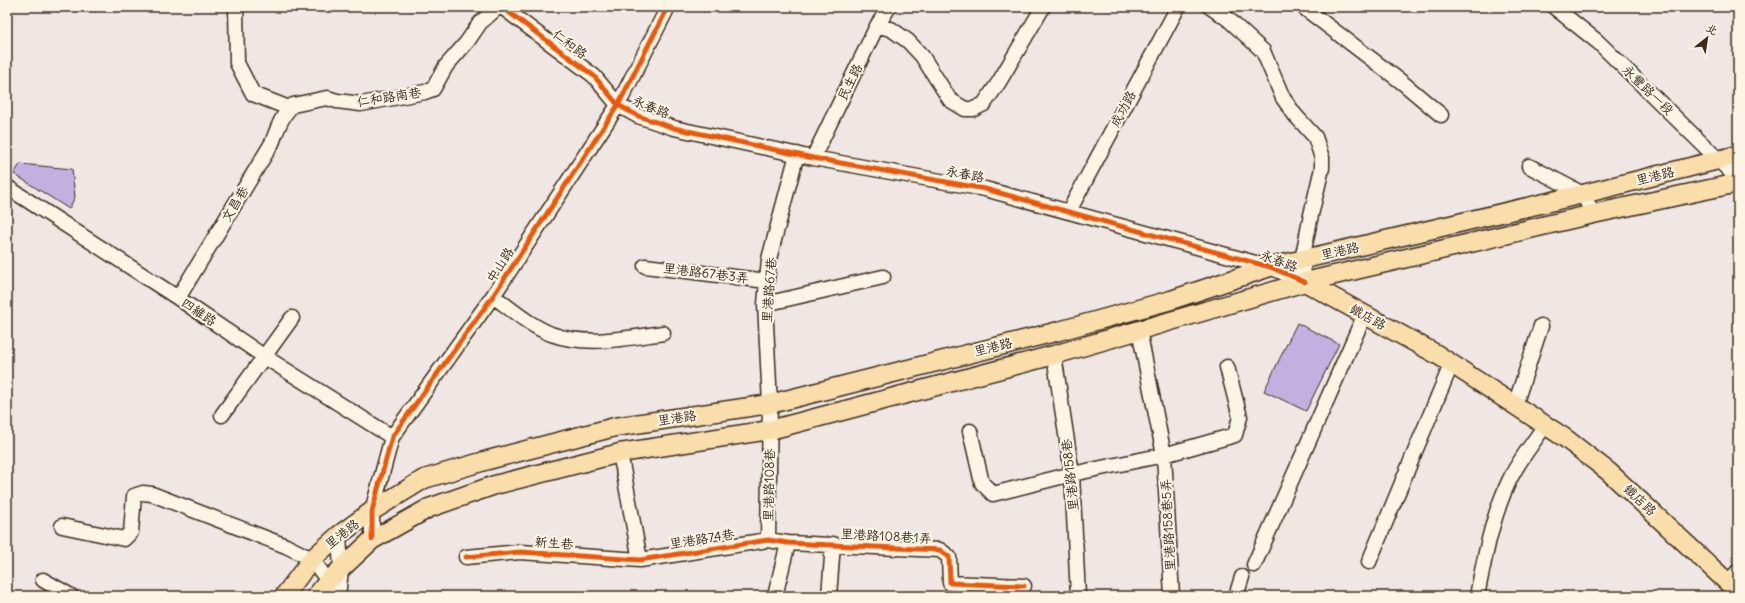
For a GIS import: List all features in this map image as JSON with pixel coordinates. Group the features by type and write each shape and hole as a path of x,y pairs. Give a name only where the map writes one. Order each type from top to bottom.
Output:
{"main road":[{"name":"里港路","path":"284,596 312,559 339,535 372,511 424,479 488,460 615,427 770,404 1059,331 1171,300 1270,268 1583,194 1738,155"},
{"name":"里港路","path":"316,596 336,582 372,540 429,508 495,485 620,452 770,430 1054,356 1305,282 1593,214 1738,183"},
{"name":"鐵店路","path":"1305,282 1364,316 1438,355 1564,438 1609,472 1735,582"}],"street":[{"path":"236,7 237,63 247,83 253,94 289,108"},
{"name":"仁和路南巷","path":"289,108 293,105 327,98 337,101 361,104 425,92 433,89 446,66 467,42 480,23 498,7"},
{"name":"仁和路","path":"502,7 594,76 618,104"},
{"name":"中山路","path":"372,540 372,511 392,437 493,296 618,104 668,7"},
{"name":"民生路","path":"813,158 877,26 889,7"},
{"path":"877,26 891,29 908,41 922,56 950,100 965,109 974,109 984,104 999,82 1043,7"},
{"name":"成功路","path":"1069,211 1178,7"},
{"path":"1210,7 1228,19 1263,51 1283,98 1295,115 1315,137 1322,158 1322,168 1302,260 1305,282"},
{"path":"1303,7 1403,83 1441,115"},
{"name":"永豐路一段","path":"1554,7 1598,42 1720,159 1738,179"},
{"name":"永春路","path":"618,104 638,116 674,128 813,158 985,189 1069,211 1270,268 1305,282"},
{"name":"文昌巷","path":"178,298 272,143 278,126 289,108"},
{"name":"里港路67巷","path":"770,430 765,304 769,258 798,154"},
{"path":"1529,166 1583,194 1593,214"},
{"name":"四維路","path":"7,187 178,298 265,357 392,437"},
{"name":"里港路67巷3弄","path":"645,266 767,281"},
{"path":"765,304 883,277"},
{"path":"493,296 526,320 552,334 580,340 606,341 663,333"},
{"path":"1254,565 1364,316"},
{"path":"222,415 292,318"},
{"path":"1515,405 1541,326"},
{"name":"里港路158巷5弄","path":"1140,330 1164,455 1172,596"},
{"name":"里港路158巷","path":"1054,356 1072,474 1078,596"},
{"path":"1370,562 1451,365"},
{"path":"970,431 982,483 993,494 1072,474 1164,455 1235,434 1240,418 1227,367"},
{"path":"1477,596 1493,522 1503,494 1510,477 1545,425"},
{"name":"里港路108巷","path":"768,540 770,430"},
{"path":"620,452 640,560"},
{"path":"62,526 124,539 131,532 134,496 143,493 152,494 286,546 312,559 336,582"},
{"path":"336,582 339,535"},
{"name":"里港路108巷1弄","path":"768,540 788,543 940,550 949,557 950,583 1024,586"},
{"name":"里港路74巷","path":"640,560 768,540"},
{"path":"775,596 788,543"},
{"path":"829,596 833,544"},
{"name":"新生巷","path":"466,557 520,552 640,560"},
{"path":"1236,596 1242,577"},
{"path":"43,580 72,596"}],"building":[{"path":"20,164 72,169 75,197 69,209 14,174"},
{"path":"1297,323 1339,344 1306,411 1264,391"}],"cycle path":[{"path":"502,7 594,76 618,105 638,116 674,128 813,158 985,189 1270,267 1305,282"},
{"path":"372,540 372,511 392,437 493,296 618,105 668,7"},
{"path":"466,557 520,552 640,560 768,540 788,543 940,550 949,557 950,583 1024,586"}]}
